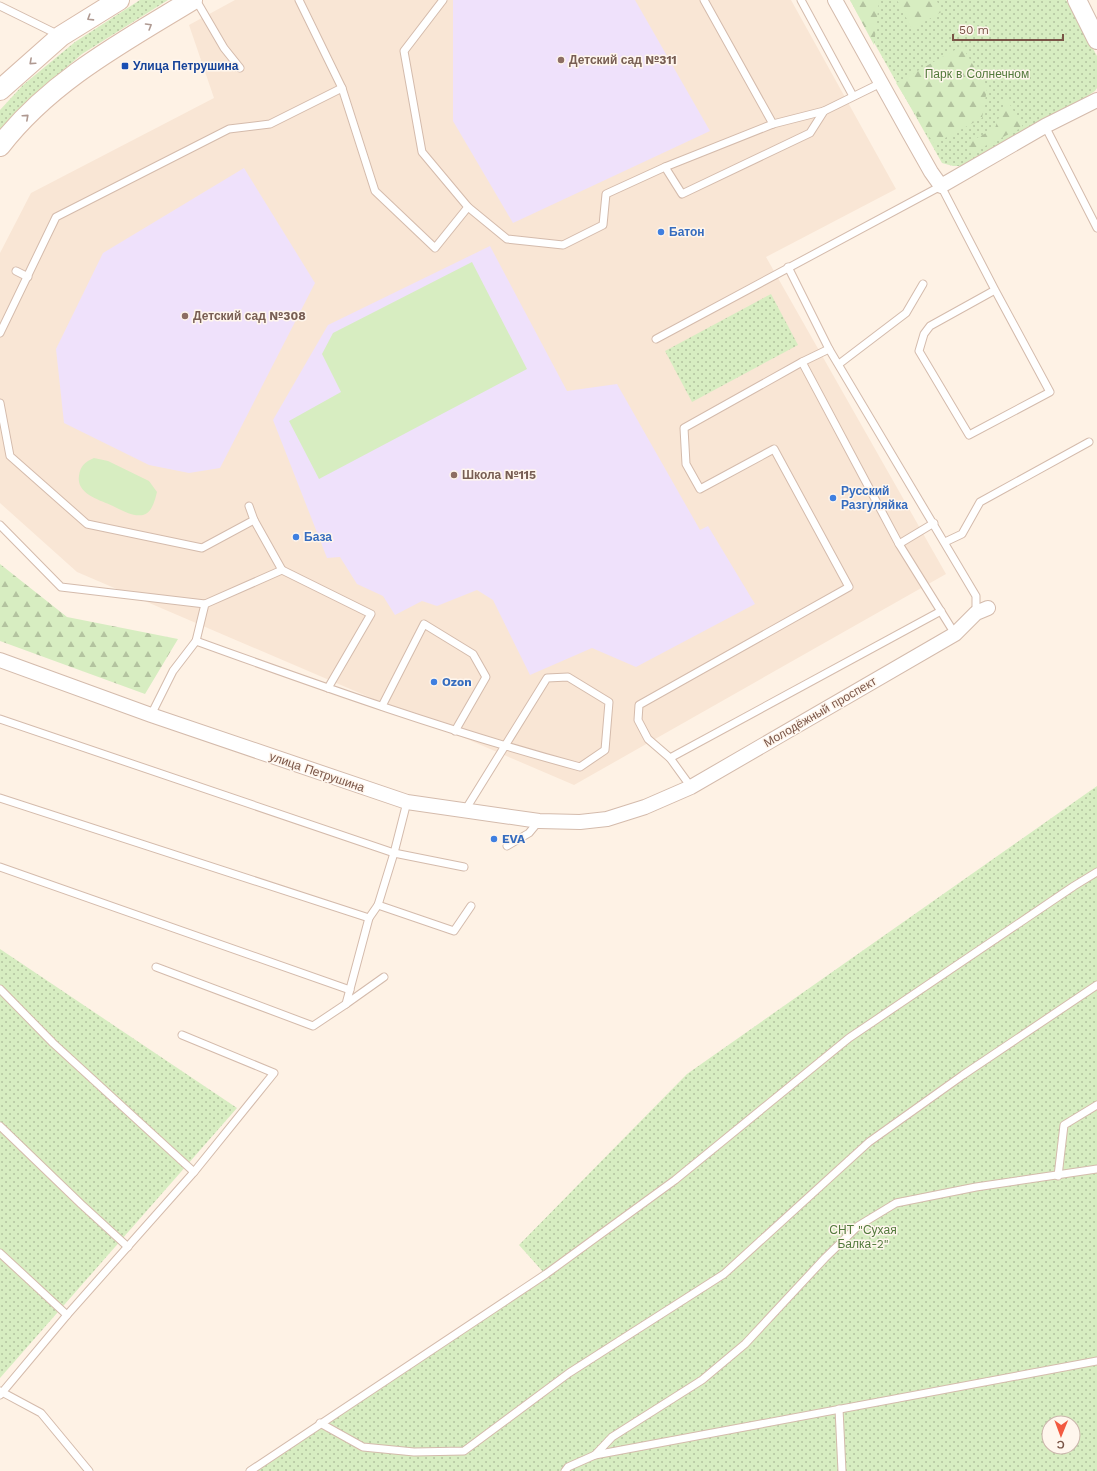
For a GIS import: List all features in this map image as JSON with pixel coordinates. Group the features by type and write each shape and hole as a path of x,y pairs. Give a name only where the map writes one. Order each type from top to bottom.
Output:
{"main road":[{"path":"0,90 61,36 118,0"},
{"path":"0,146 16,125 66,80 116,46 192,0"}],"street":[{"path":"835,0 941,186 1045,126 1097,100"},
{"path":"1077,0 1097,40"},
{"name":"Молодёжный проспект","path":"645,807 691,787 955,634 982,611"},
{"name":"улица Петрушина","path":"0,660 152,715 407,802 464,812 539,821 580,822 607,819 645,807"}],"lane":[{"path":"196,0 224,48 240,68"},
{"path":"299,0 342,88 375,191 435,248 468,207"},
{"path":"443,0 404,51 422,152 468,207 507,239 563,245 603,225 606,194 665,167 773,124 824,111 881,83"},
{"path":"704,0 773,124"},
{"path":"801,0 853,96"},
{"path":"0,6 61,36"},
{"path":"0,333 56,217 229,129 270,124 342,88"},
{"path":"665,167 682,194 810,133 824,111"},
{"path":"1045,126 1097,228"},
{"path":"656,339 941,186 994,290 1050,392 969,435 919,351 924,334 930,326 994,290"},
{"path":"788,267 829,349 934,523 976,596 982,611"},
{"path":"16,271 28,277"},
{"path":"839,364 906,314 924,284"},
{"path":"691,787 670,758 648,738 638,720 639,705 849,587 774,449 700,489 686,464 684,428 802,362 829,349"},
{"path":"802,362 899,544 955,634"},
{"path":"0,403 10,456 87,524 202,548 254,520"},
{"path":"945,542 962,534 980,502 1089,442"},
{"path":"249,506 254,520 282,570 371,614 328,688"},
{"path":"899,544 934,523"},
{"path":"0,525 60,587 205,604 282,570"},
{"path":"152,715 173,672 196,641 205,604"},
{"path":"670,758 941,611"},
{"path":"382,706 424,624 473,654 486,677 455,731"},
{"path":"196,641 455,731 504,747 580,768 605,750 609,702 568,677 547,678 504,747 464,812"},
{"path":"0,719 394,853 464,867"},
{"path":"0,798 369,918"},
{"path":"346,1004 369,918 378,905 394,853 407,802"},
{"path":"507,846 529,833 539,821"},
{"path":"0,867 350,990"},
{"path":"250,1471 546,1274 675,1180 849,1038 1097,872"},
{"path":"378,905 454,931 471,906"},
{"path":"156,967 312,1026 384,977"},
{"path":"320,1423 362,1447 414,1452 464,1451 569,1373 724,1274 869,1142 963,1075 1097,985"},
{"path":"0,989 53,1043 194,1172"},
{"path":"89,1471 41,1413 1,1393 67,1314 194,1172 274,1073 182,1035"},
{"path":"1058,1176 1064,1125 1097,1105"},
{"path":"0,1126 128,1247"},
{"path":"595,1454 612,1437 702,1380 745,1344 825,1258 858,1226 896,1203 976,1187 1097,1169"},
{"path":"0,1253 67,1314"},
{"path":"566,1471 568,1467 595,1454 1097,1361"},
{"path":"839,1409 842,1471"}],"shaded area":[{"path":"235,0 791,0 896,189 766,257 946,574 574,785 77,572 0,503 0,253 31,193 214,98 189,25"},
{"name":"Детский сад №311","path":"453,0 635,0 710,131 513,223 453,121"},
{"name":"Детский сад №308","path":"244,168 315,283 220,468 189,473 149,465 64,423 56,349 103,253"},
{"path":"490,246 567,391 617,384 700,530 708,526 755,604 636,667 592,648 530,675 493,600 477,590 437,606 422,601 395,615 383,596 357,584 340,557 327,558 273,420 328,325"}],"green space":[{"path":"140,0 168,0 82,54 33,96 0,131 0,110 23,85 75,42"},
{"name":"Парк в Солнечном","path":"850,0 1066,0 1097,56 1097,88 1095,91 1078,102 963,166 953,166 942,163"},
{"path":"850,0 879,1 874,45"},
{"path":"897,0 936,0 943,11 912,29"},
{"path":"962,46 987,89 982,118 934,144 896,83"},
{"path":"1006,98 1023,127 973,152 968,143 995,128"},
{"path":"472,262 527,369 319,479 289,421 341,392 322,354 333,333"},
{"path":"771,294 798,345 692,402 665,351"},
{"path":"94,458 108,461 149,481 157,492 153,506 149,512 143,515 131,514 96,499 85,492 79,482 80,470 88,461"},
{"path":"0,564 67,617 178,639 145,694 0,641"},
{"name":"СНТ \"Сухая Балка-2\"","path":"1097,786 1097,1471 250,1471 545,1274 519,1245 687,1074"},
{"path":"0,949 237,1108 0,1378"}],"place":[{"name":"Детский сад №311","path":"561,60"},
{"name":"Улица Петрушина","path":"125,66"},
{"name":"Батон","path":"661,232"},
{"name":"Детский сад №308","path":"185,316"},
{"name":"Школа №115","path":"454,475"},
{"name":"Русский Разгуляйка","path":"833,498"},
{"name":"База","path":"296,537"},
{"name":"Ozon","path":"434,682"},
{"name":"EVA","path":"494,839"}]}
